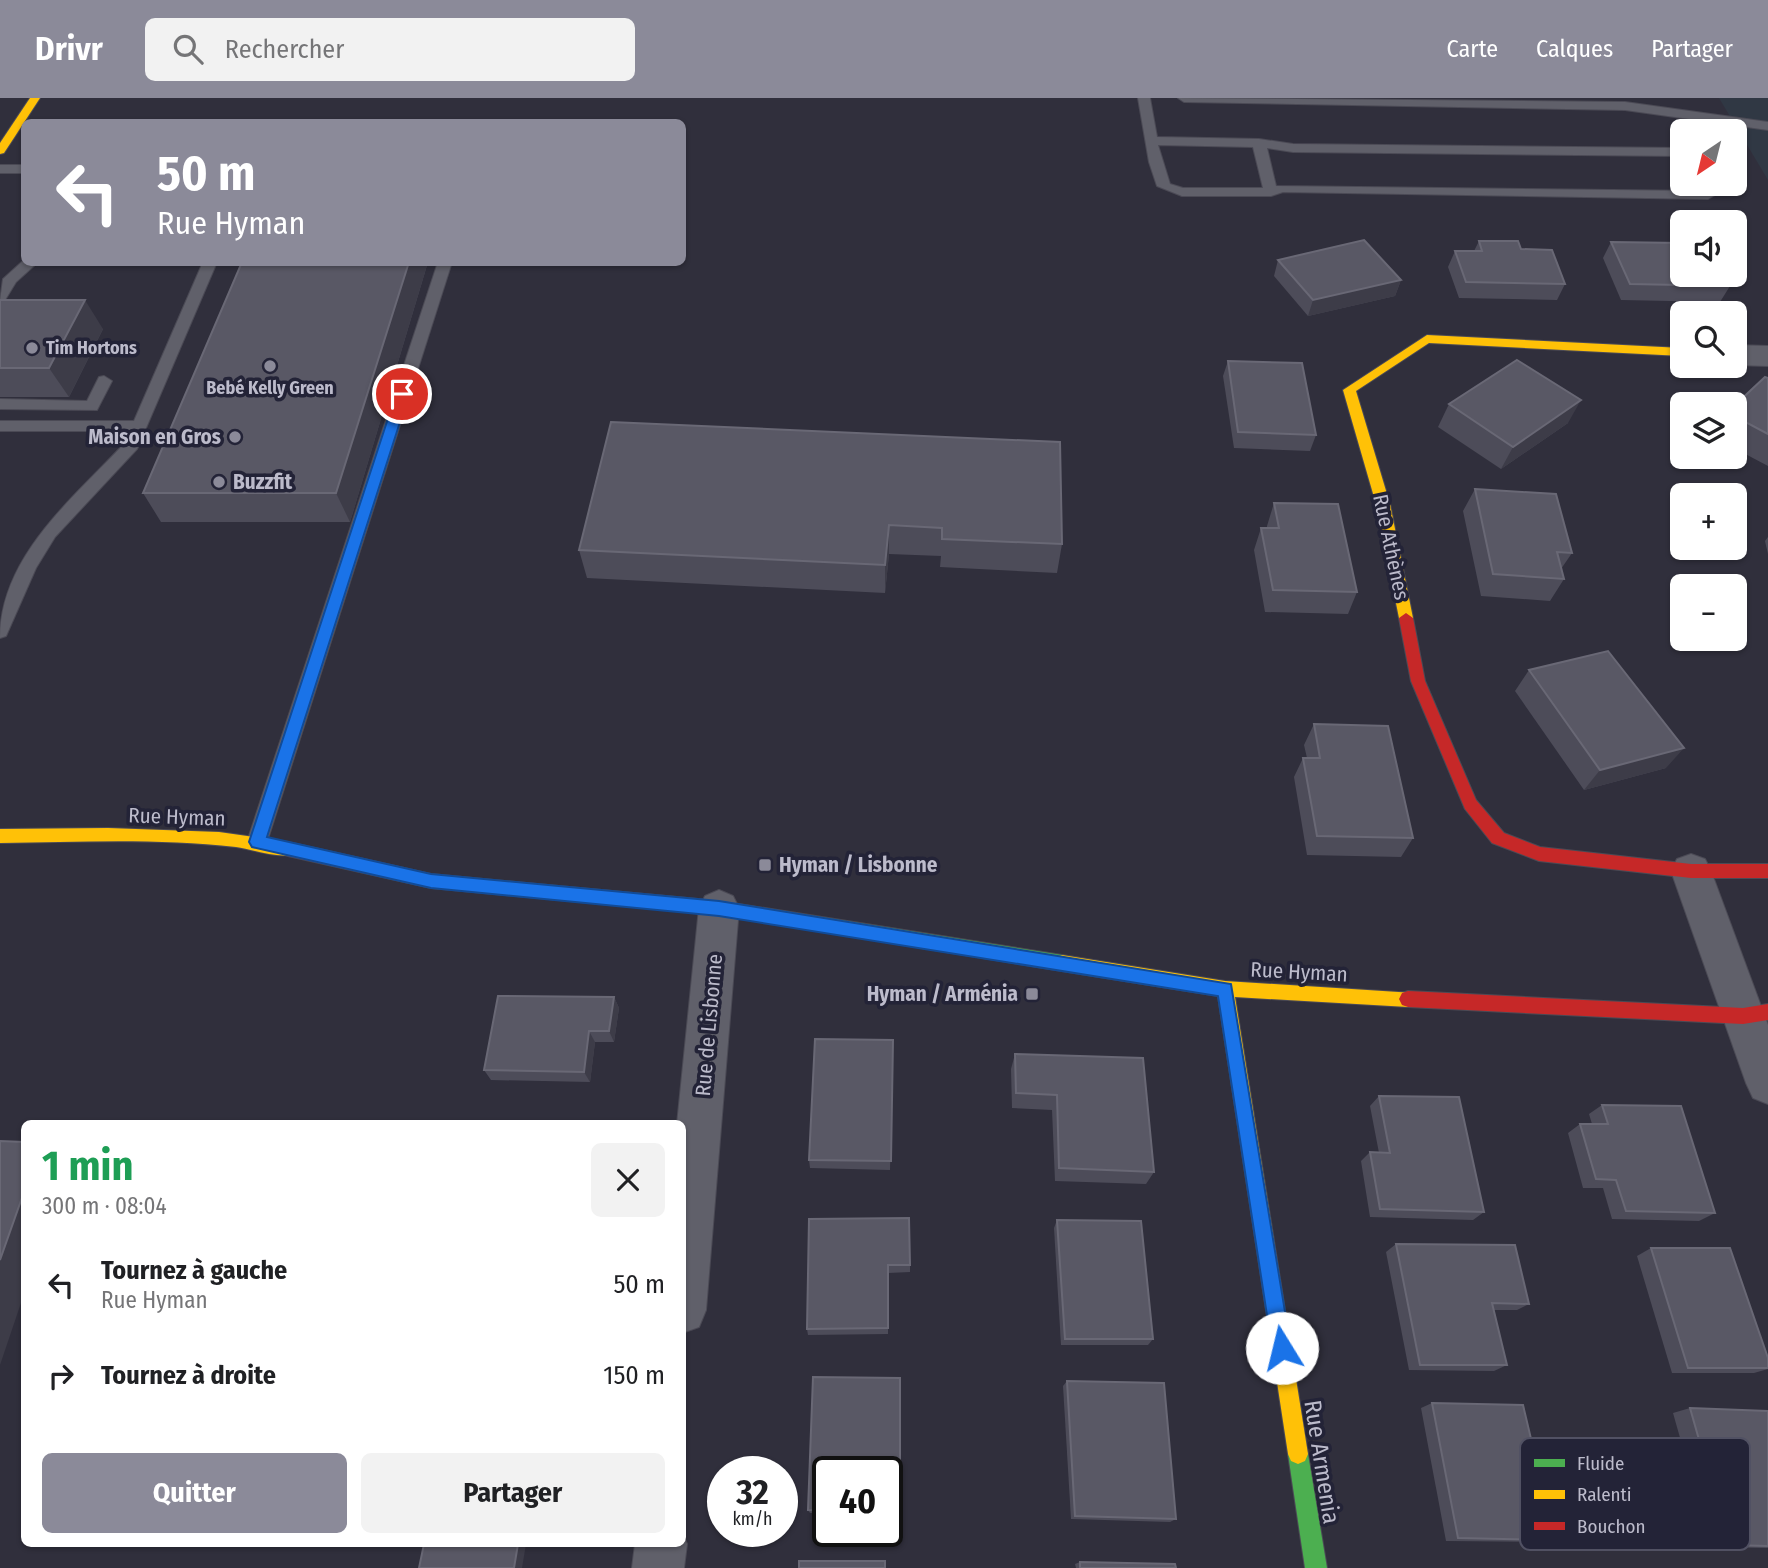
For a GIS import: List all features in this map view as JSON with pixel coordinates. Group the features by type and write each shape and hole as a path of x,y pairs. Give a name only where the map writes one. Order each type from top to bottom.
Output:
{"street":[{"path":"21,119 35,98"},
{"path":"0,151 21,119"},
{"name":"Rue Athènes","path":"1670,351 1427,339 1349,390 1383,504 1418,681 1470,804 1497,838 1539,854 1691,871 1768,871"},
{"path":"1747,355 1768,356"},
{"name":"Rue Hyman","path":"0,836 110,835 257,842 431,881 719,908 1225,989 1756,1014"},
{"path":"1691,871 1756,1014 1768,1083"},
{"name":"Rue de Lisbonne","path":"686,1267 719,908"},
{"name":"Rue Armenia","path":"1225,989 1316,1568"},
{"path":"658,1568 661,1547"}],"lane":[{"path":"1144,98 1161,181 1168,189 1182,192 1271,192 1282,188 1670,194"},
{"path":"1184,98 1625,106 1768,126"},
{"path":"1151,141 1259,143 1293,148 1670,152"},
{"path":"1259,143 1271,192"},
{"path":"0,169 21,169"},
{"path":"0,298 10,279 26,266"},
{"path":"0,631 28,567 49,533 71,506 117,464 129,449 207,266"},
{"path":"257,842 444,266"},
{"path":"0,404 92,406 104,382"},
{"path":"0,426 139,426"}],"shaded area":[{"path":"1719,98 1768,98 1768,180 1747,145 1747,119 1732,119"}],"building":[{"path":"1364,240 1401,280 1313,300 1278,260"},
{"path":"1479,241 1518,241 1521,249 1552,250 1565,284 1466,282 1455,251 1482,251"},
{"path":"1611,242 1670,243 1670,285 1630,284"},
{"path":"240,266 408,266 336,493 143,493"},
{"path":"0,300 85,300 49,368 0,368"},
{"path":"1517,360 1581,400 1513,447 1449,404"},
{"path":"1228,361 1302,363 1316,435 1238,432"},
{"path":"1765,377 1768,378 1768,434 1747,423 1747,394"},
{"path":"611,422 1060,442 1062,544 942,539 942,528 889,525 885,565 579,550"},
{"path":"1475,489 1556,494 1572,553 1557,552 1564,579 1493,574"},
{"path":"1274,503 1338,504 1357,592 1273,590 1261,528 1279,528"},
{"path":"1608,651 1684,748 1600,770 1529,670"},
{"path":"1314,724 1388,726 1413,838 1317,836 1303,758 1320,758"},
{"path":"498,996 614,997 609,1031 589,1031 584,1072 484,1070"},
{"path":"815,1039 893,1040 891,1161 809,1160"},
{"path":"1015,1054 1143,1058 1154,1172 1059,1168 1057,1095 1016,1093"},
{"path":"1379,1096 1459,1097 1484,1212 1380,1209 1370,1152 1390,1153"},
{"path":"1602,1105 1681,1106 1715,1213 1626,1211 1616,1180 1596,1179 1580,1124 1608,1124"},
{"path":"0,1141 21,1142 21,1200 0,1260"},
{"path":"909,1218 910,1265 888,1265 888,1328 807,1329 809,1219"},
{"path":"1057,1220 1141,1221 1153,1339 1065,1339"},
{"path":"1396,1244 1515,1245 1529,1304 1492,1303 1507,1365 1420,1365"},
{"path":"1651,1248 1730,1248 1768,1358 1768,1368 1688,1368"},
{"path":"813,1377 900,1378 900,1456 812,1456 812,1510 808,1510"},
{"path":"1067,1381 1164,1383 1176,1519 1075,1516"},
{"path":"1432,1403 1523,1405 1531,1438 1520,1438 1520,1539 1458,1538"},
{"path":"1690,1408 1768,1411 1768,1546 1750,1546 1750,1438 1699,1438"},
{"path":"423,1547 518,1547 514,1568 419,1568"},
{"path":"799,1561 885,1561 885,1568 799,1568"},
{"path":"1080,1562 1175,1564 1176,1568 1080,1568"}],"traffic: fast":[{"path":"720,908 1062,963"},
{"path":"1298,1454 1316,1568"}],"traffic: slow":[{"path":"21,119 35,98"},
{"path":"0,151 21,119"},
{"path":"1406,618 1383,504 1349,390 1427,339 1670,351"},
{"path":"0,836 182,836 288,849"},
{"path":"1062,963 1225,989 1408,999"},
{"path":"1225,989 1298,1454"}],"traffic: jam":[{"path":"1406,618 1418,681 1470,804 1498,838 1539,854 1691,871 1768,871"},
{"path":"288,849 431,881 720,908"},
{"path":"1408,999 1743,1016 1768,1012"}],"place":[{"name":"Tim Hortons","path":"32,348"},
{"name":"Bebé Kelly Green","path":"270,366"},
{"name":"Maison en Gros","path":"235,437"},
{"name":"Buzzfit","path":"219,482"},
{"name":"Hyman / Lisbonne","path":"765,865"},
{"name":"Hyman / Arménia","path":"1032,994"}],"route":[{"path":"402,394 257,842 431,881 719,908 1225,989 1282,1348"}]}
